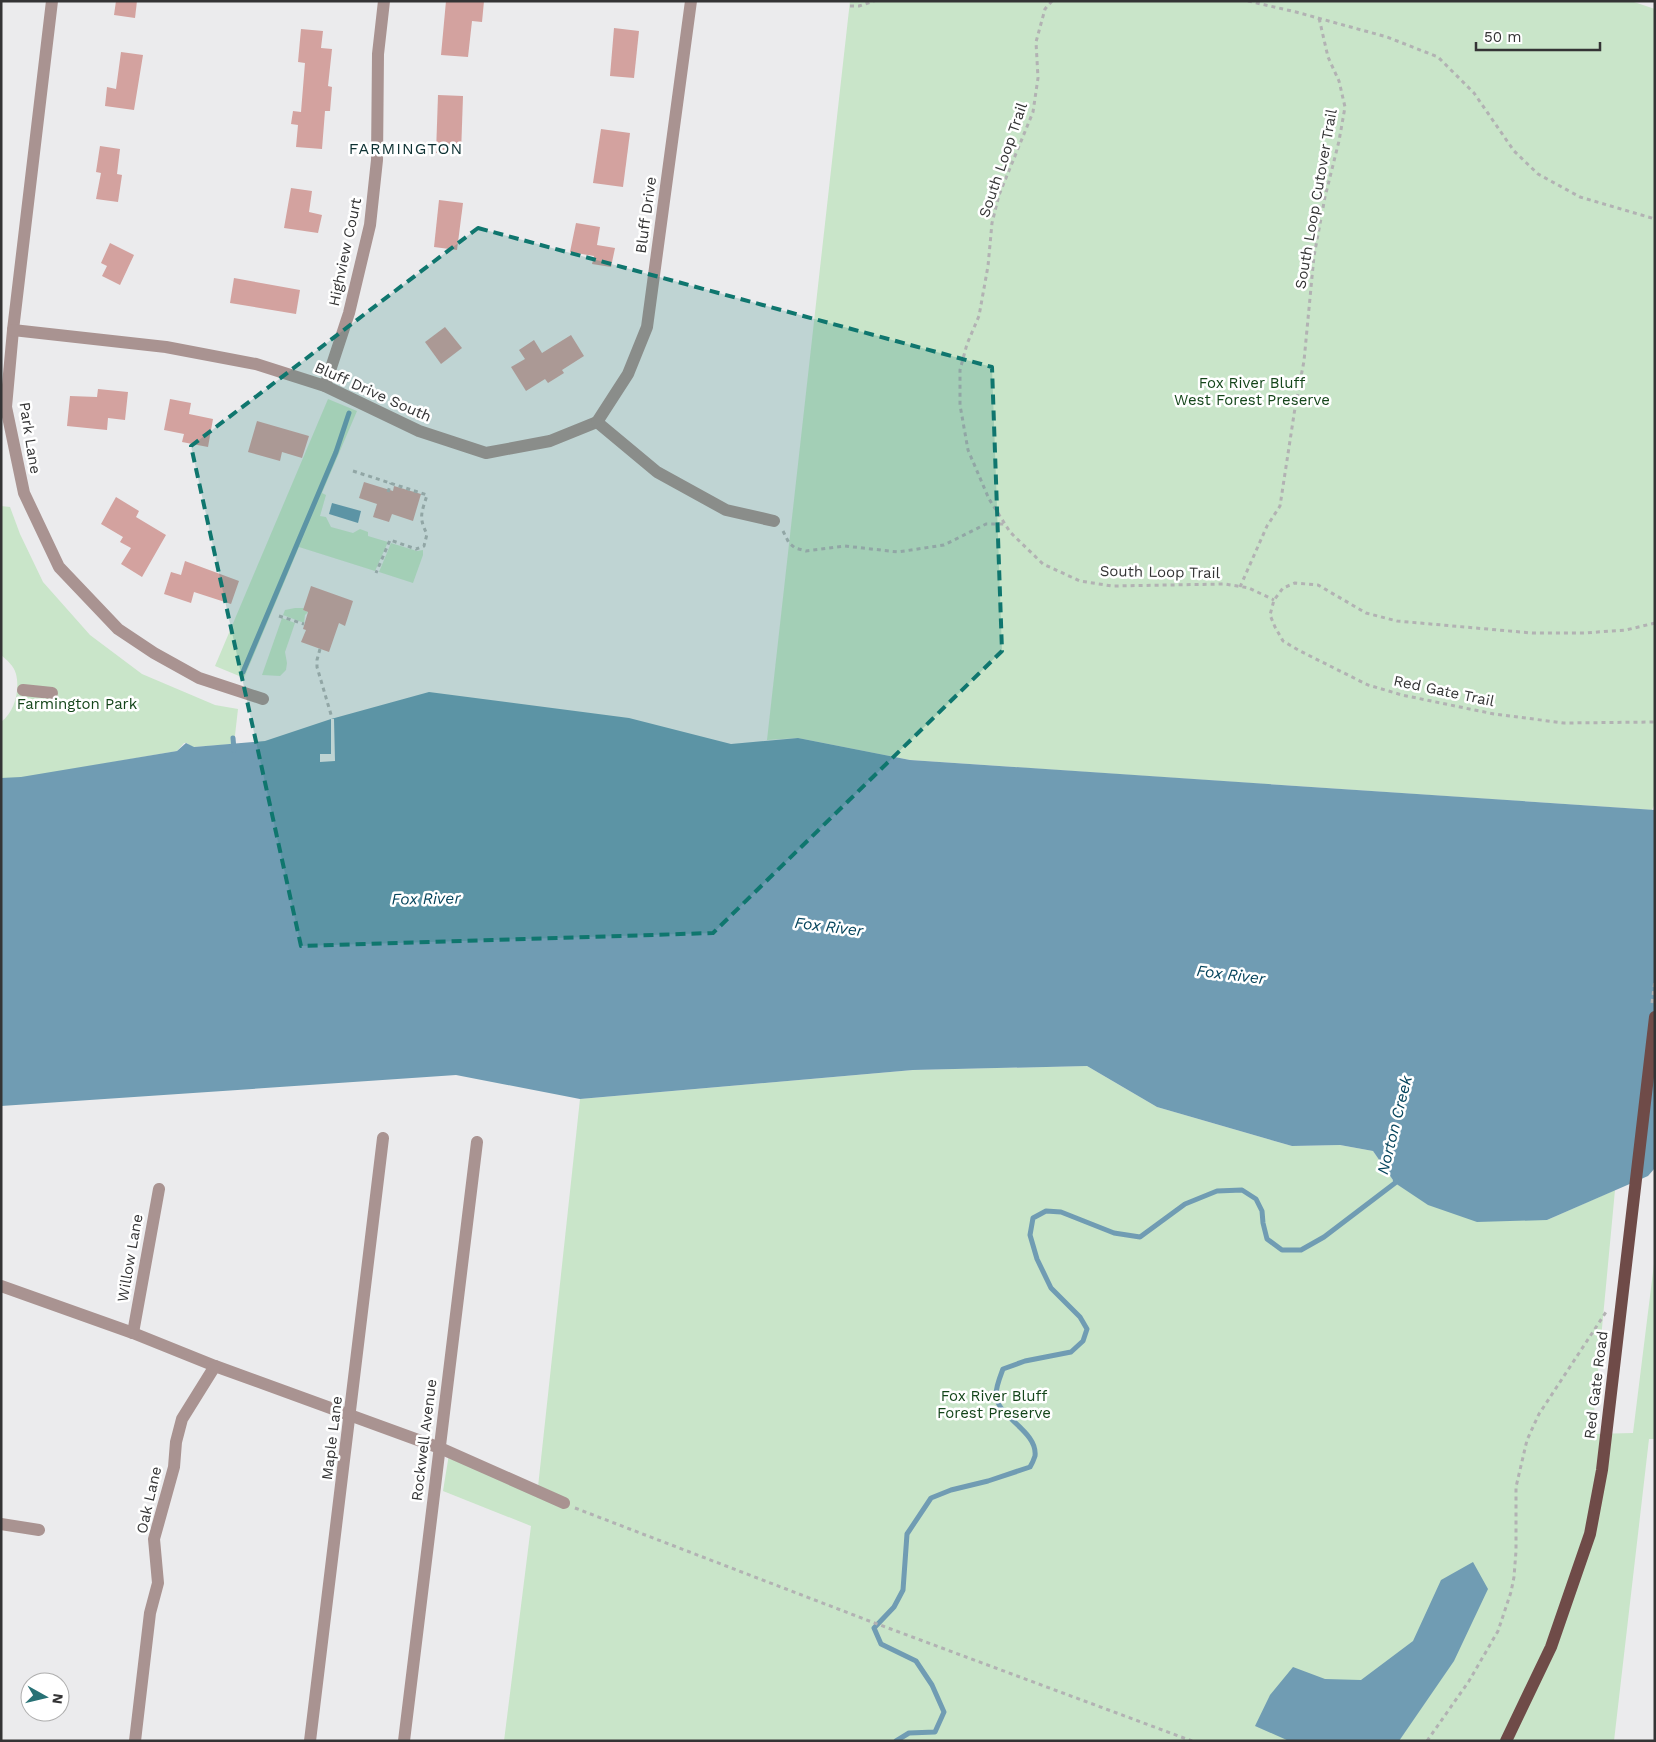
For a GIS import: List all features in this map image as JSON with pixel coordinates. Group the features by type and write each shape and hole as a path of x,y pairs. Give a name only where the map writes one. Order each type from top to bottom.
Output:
{"main road":[{"name":"Red Gate Road","path":"1506,1741 1551,1647 1590,1534 1604,1460 1655,1017"}],"street":[{"name":"Park Lane","path":"52,1 13,330 6,407 24,493 59,567 118,629 154,653 199,678 263,699"},
{"name":"Highview Court","path":"325,386 349,313 370,225 377,160 378,54 384,1"},
{"name":"Bluff Drive","path":"597,422 628,374 647,326 691,1"},
{"name":"Bluff Drive South","path":"13,330 166,347 256,364 325,386 419,431 486,453 550,441 597,422"},
{"path":"597,422 656,472 726,510 774,521"},
{"path":"23,690 52,693"},
{"name":"Maple Lane","path":"310,1741 351,1415 383,1138"},
{"name":"Rockwell Avenue","path":"404,1741 477,1142"},
{"name":"Willow Lane","path":"133,1333 159,1189"},
{"path":"1,1286 133,1333 215,1366 440,1448 564,1503"},
{"name":"Oak Lane","path":"135,1741 150,1614 158,1583 154,1539 174,1467 176,1442 182,1419 215,1366"},
{"path":"1,1524 39,1530"}],"path":[{"path":"850,6 859,6 874,1"},
{"name":"South Loop Trail","path":"1052,1 1045,9 1036,42 1038,78 1033,112 999,195 992,222 988,266 979,316 967,344 960,370 960,405 968,450 989,499 1010,532 1043,564 1080,581 1112,586 1191,583 1225,584 1249,588 1274,600"},
{"path":"1248,1 1386,37 1438,57 1474,93 1514,151 1538,174 1580,197 1655,219"},
{"name":"South Loop Cutover Trail","path":"1240,586 1267,526 1280,506 1294,408 1304,361 1314,256 1324,197 1339,141 1345,108 1339,81 1328,57 1319,18"},
{"path":"353,471 427,495 420,517 427,534 424,546 416,549 390,540 376,573"},
{"path":"388,492 391,483"},
{"path":"774,521 782,523 781,528 789,544 806,551 845,546 898,552 944,545 986,524 1006,524"},
{"path":"1274,600 1282,588 1295,583 1318,586 1366,612 1397,621 1532,633 1626,630 1655,623"},
{"name":"Red Gate Trail","path":"1274,600 1270,615 1275,628 1283,640 1324,664 1368,685 1402,695 1494,714 1564,723 1655,722"},
{"path":"278,616 304,624"},
{"path":"320,649 317,667 332,718"},
{"path":"1427,1741 1469,1680 1498,1631 1512,1584 1516,1551 1516,1487 1527,1440 1539,1414 1608,1309"},
{"path":"564,1503 872,1622 1192,1741"}],"highlighted area":[{"path":"478,228 992,367 1002,651 713,933 301,946 191,446"}],"green space":[{"name":"Fox River Bluff West Forest Preserve","path":"850,1 1631,1 1655,9 1655,803 1652,810 910,760 798,738 767,740"},
{"path":"328,399 357,411 322,493 326,495 320,516 326,517 331,527 353,533 360,529 368,532 368,536 388,542 375,571 299,547 244,678 215,666"},
{"name":"Farmington Park","path":"1,506 10,507 20,534 43,582 90,635 142,674 215,705 238,709 234,744 191,747 184,743 177,751 21,778 1,778 1,722 13,707 17,694 17,680 14,668 1,655"},
{"path":"391,543 417,551 423,550 413,583 379,572"},
{"path":"304,608 303,610 308,612 305,615 304,623 283,615 285,610"},
{"path":"282,618 295,623 285,652 286,670 280,676 262,675"},
{"name":"Fox River Bluff Forest Preserve","path":"1087,1066 1157,1107 1292,1146 1340,1145 1373,1151 1395,1183 1547,1220 1615,1190 1592,1434 1633,1433 1655,1256 1655,1439 1649,1439 1614,1741 504,1741 531,1526 443,1491 450,1448 538,1487 580,1099 913,1070"}],"water":[{"path":"332,503 361,511 358,523 329,514"},
{"name":"Fox River","path":"429,692 629,718 731,744 798,738 910,760 1655,810 1655,1168 1648,1176 1547,1220 1477,1222 1428,1205 1395,1183 1373,1151 1340,1145 1292,1146 1157,1107 1087,1066 913,1070 580,1099 456,1075 1,1106 1,778 21,777 177,751 186,743 194,747 265,741 331,719"},
{"path":"1473,1562 1488,1589 1454,1661 1399,1741 1289,1741 1255,1726 1270,1695 1293,1667 1325,1679 1361,1680 1413,1641 1441,1580"}],"pier":[{"path":"331,719 334,719 335,761 320,762 320,754 331,754"}],"building":[{"path":"116,1 137,1 135,18 114,15"},
{"path":"446,1 484,1 482,22 472,21 468,57 441,55"},
{"path":"614,28 639,31 634,78 610,76"},
{"path":"301,29 323,31 321,48 332,49 328,86 332,87 330,111 325,111 322,149 296,147 298,125 291,124 293,111 301,112 305,63 298,62"},
{"path":"121,52 143,55 134,110 105,106 107,87 116,89"},
{"path":"438,95 463,96 461,154 436,153"},
{"path":"601,129 630,133 623,187 593,183"},
{"path":"100,146 120,149 117,174 122,175 118,202 96,199 101,173 96,172"},
{"path":"291,188 312,191 309,212 322,215 318,233 284,228"},
{"path":"439,200 463,203 457,250 434,247"},
{"path":"576,223 600,227 597,245 615,248 611,267 592,264 594,256 570,252"},
{"path":"110,243 134,255 120,285 102,276 107,266 101,263"},
{"path":"234,278 300,290 296,314 230,303"},
{"path":"445,327 462,348 441,364 425,342"},
{"path":"571,335 584,356 562,370 564,373 548,383 545,379 526,391 511,367 525,359 519,350 534,340 542,353"},
{"path":"98,389 128,392 125,420 108,418 107,430 67,426 70,396 97,397"},
{"path":"170,399 191,403 189,414 213,419 208,447 182,442 184,434 164,430"},
{"path":"257,421 309,436 302,458 282,452 280,461 248,452"},
{"path":"364,482 393,491 394,486 421,494 413,521 392,514 389,522 373,517 377,504 359,498"},
{"path":"116,497 139,511 136,517 166,535 142,577 121,564 131,548 120,542 123,537 101,524"},
{"path":"185,561 239,581 231,604 194,592 191,603 164,594 171,572 181,575"},
{"path":"311,586 353,601 345,626 339,623 329,652 301,642 306,630 303,629 308,612 303,610"}],"waterway":[{"path":"243,672 336,452 349,413"},
{"path":"233,738 234,750"},
{"name":"Norton Creek","path":"896,1741 909,1733 935,1732 944,1712 932,1685 916,1661 881,1644 874,1628 894,1607 903,1590 907,1534 931,1498 951,1490 988,1481 1030,1467 1035,1456 1034,1447 1030,1439 998,1403 996,1392 1003,1369 1025,1361 1071,1352 1083,1341 1087,1329 1080,1317 1051,1288 1037,1259 1030,1235 1033,1218 1046,1211 1061,1212 1114,1233 1140,1237 1185,1204 1217,1191 1242,1190 1256,1199 1262,1211 1267,1239 1282,1250 1301,1250 1324,1237 1395,1183 1396,1177"}],"district":[{"name":"FARMINGTON","path":"406,148"}]}
